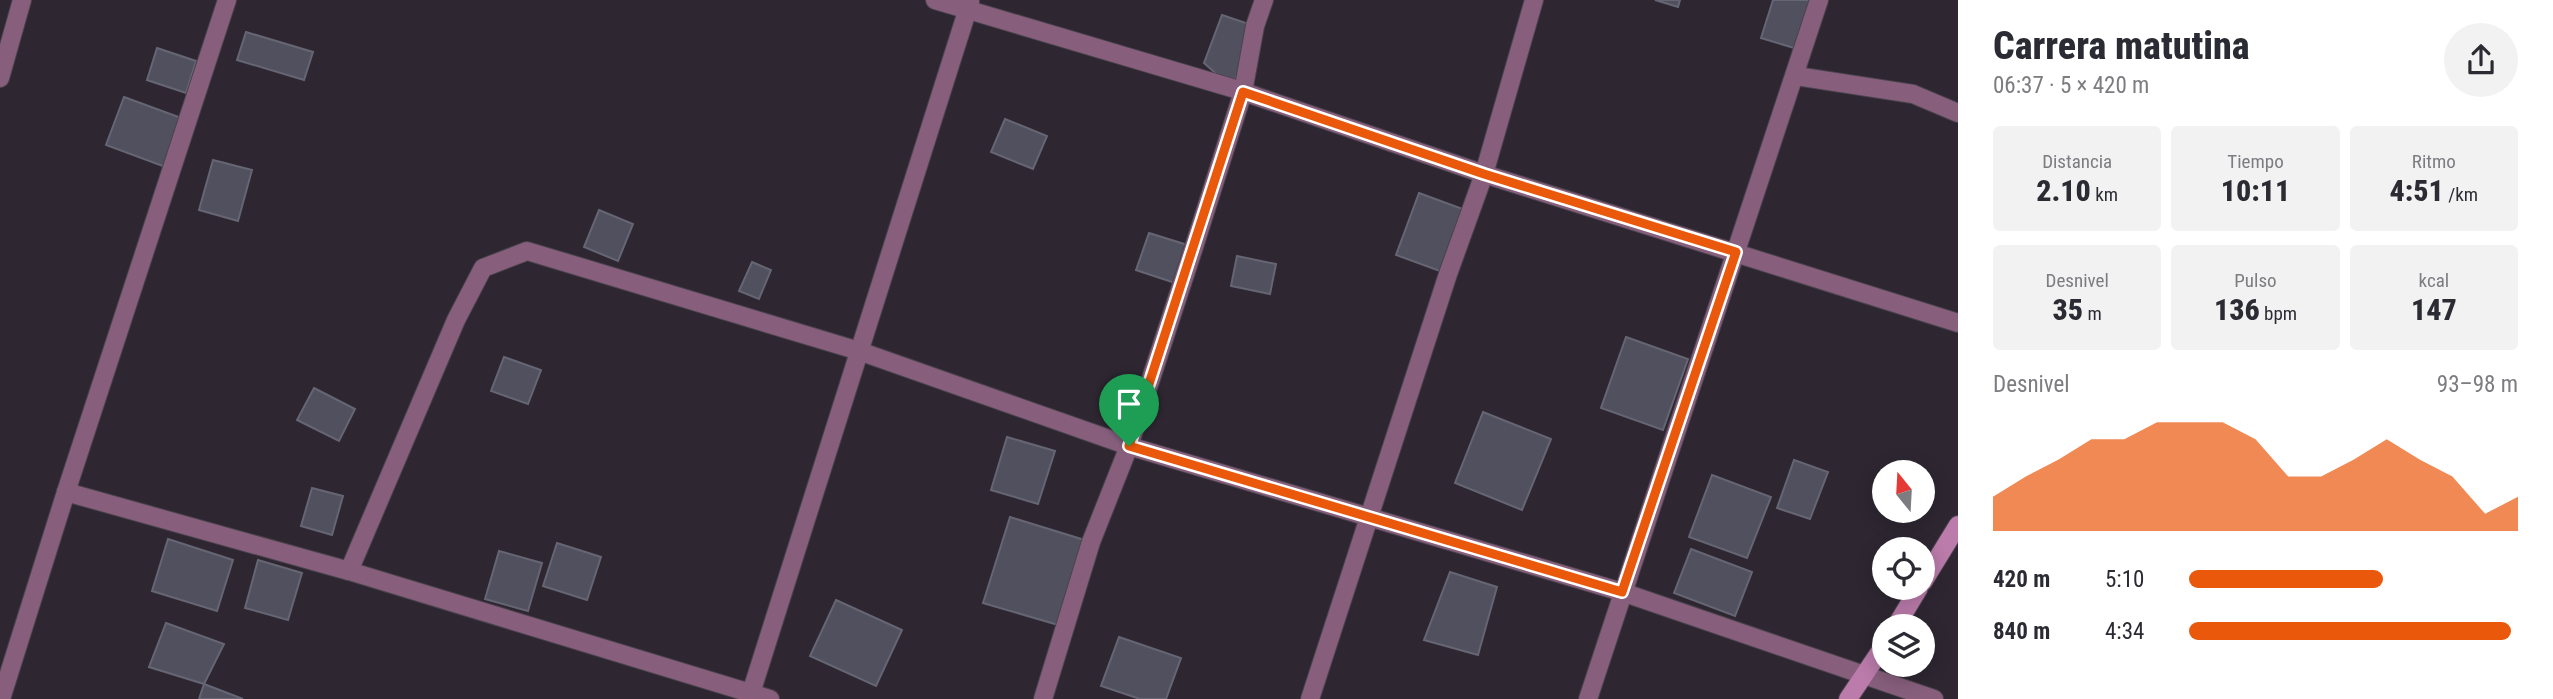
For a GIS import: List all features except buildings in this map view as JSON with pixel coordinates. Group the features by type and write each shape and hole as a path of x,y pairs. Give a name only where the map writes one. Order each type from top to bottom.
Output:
{"street":[{"path":"0,78 22,0"},
{"path":"1,699 227,0"},
{"path":"935,0 970,5 1243,92 1484,174 1958,323"},
{"path":"1043,699 1091,542 1129,446 1243,92 1255,26 1264,0"},
{"path":"1310,699 1448,274 1484,174 1534,0"},
{"path":"1588,699 1819,0"},
{"path":"751,693 970,5"},
{"path":"1796,76 1913,94 1958,113"},
{"path":"349,571 456,320 483,268 527,251 859,351 1129,446 1622,592 1934,699"},
{"path":"66,492 349,571 770,699"},
{"path":"1935,563 1958,526"},
{"path":"1848,699 1872,665"}],"route":[{"path":"1243,92 1484,174 1736,252 1622,592 1129,446 1243,92"}]}
